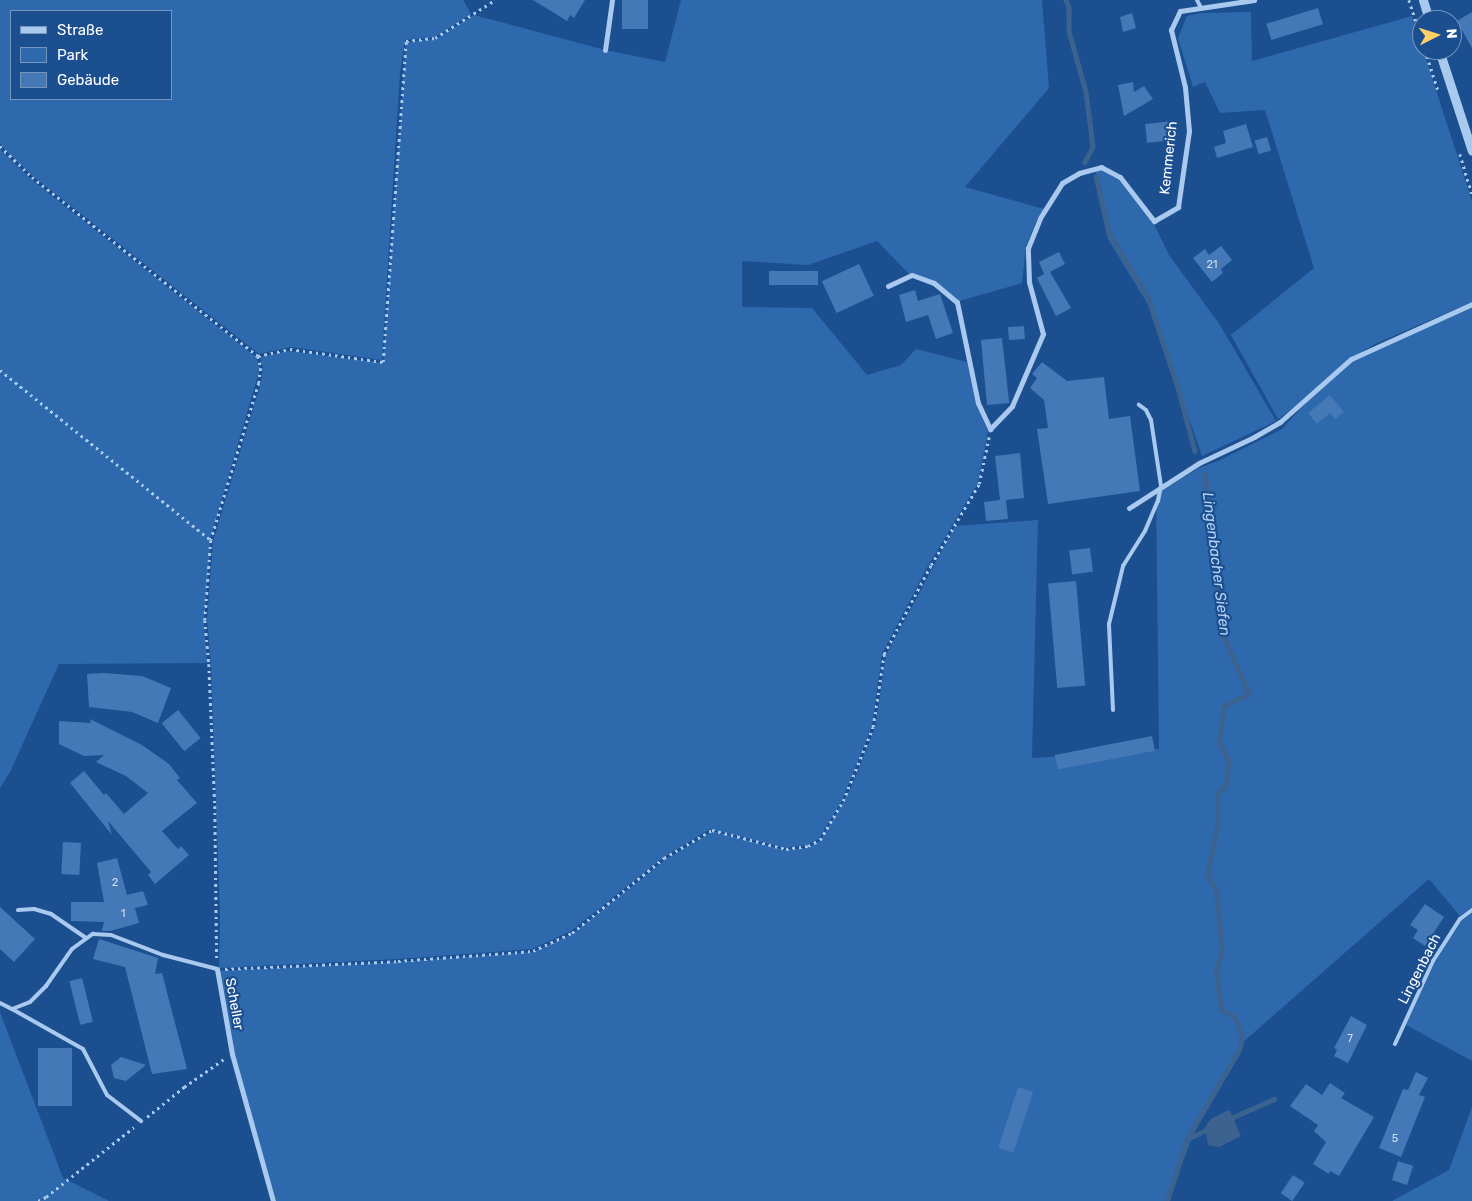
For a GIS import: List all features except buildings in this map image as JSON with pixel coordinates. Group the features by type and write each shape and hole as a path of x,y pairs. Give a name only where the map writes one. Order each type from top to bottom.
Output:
{"street":[{"path":"605,50 612,0"},
{"name":"Kemmerich","path":"990,429 1012,406 1043,334 1029,282 1028,248 1040,218 1062,183 1079,173 1101,167 1120,177 1154,221 1178,207 1189,131 1185,87 1171,30 1180,11 1254,0"},
{"path":"1442,60 1472,152"},
{"path":"888,286 912,276 934,283 957,302 978,403 990,429"},
{"path":"1129,508 1199,463 1280,422 1351,359 1472,304"},
{"name":"Scheller","path":"217,970 232,1054 273,1201"}],"lane":[{"path":"1197,0 1200,8"},
{"path":"1113,710 1109,624 1123,566 1145,530 1158,501 1161,486 1151,420 1146,410 1139,405"},
{"path":"18,910 34,909 51,914 86,938"},
{"name":"Lingenbach","path":"1395,1044 1433,961 1460,919 1472,910"},
{"path":"12,1009 30,1002 46,986 72,949 93,934 111,935 163,955 217,970"},
{"path":"0,1003 83,1049 107,1095 142,1121"}],"path":[{"path":"0,146 32,178 258,356 290,349 383,362 406,41 436,38 495,0"},
{"name":"Scheller","path":"217,970 215,806 209,664 205,620 211,540 259,383 262,368 258,356"},
{"path":"0,370 211,540"},
{"path":"217,970 398,961 533,951 572,933 664,858 712,830 786,849 808,846 820,840 843,800 874,727 884,654 949,533 979,484 990,429"}],"green space":[{"path":"0,0 463,0 471,14 435,37 405,40 400,73 382,360 291,347 259,354 33,176 0,143"},
{"path":"681,0 1042,0 1049,88 965,187 1044,209 1038,217 1026,246 1022,283 959,301 934,281 909,274 877,241 808,265 742,261 742,307 812,308 867,375 901,365 916,349 967,362 976,403 988,431 978,483 929,564 882,654 872,726 842,800 819,839 807,845 785,848 710,829 664,857 571,931 532,949 398,959 219,968 220,915 211,665 207,620 213,541 261,383 263,368 260,357 289,351 383,363 406,42 435,39 474,15 605,50 665,62"},
{"path":"1251,12 1252,61 1412,16 1412,60 1426,60 1472,201 1472,302 1375,344 1351,358 1304,401 1278,419 1231,335 1314,268 1265,110 1220,113 1205,82 1193,87 1178,38 1187,16 1201,13"},
{"path":"0,149 32,180 256,357 260,368 211,537 204,621 207,663 59,664 10,772 0,788"},
{"path":"1095,170 1101,170 1118,179 1153,222 1169,255 1220,325 1276,421 1202,456 1152,311 1108,239"},
{"path":"1472,306 1472,907 1460,916 1429,879 1242,1043 1193,1135 1168,1201 276,1201 233,1054 218,971 397,962 533,952 572,934 665,860 713,831 785,850 808,848 820,841 851,788 875,728 886,655 955,526 1038,520 1032,758 1159,749 1156,494 1199,468 1218,461 1282,429 1305,404 1353,360"},
{"path":"1472,913 1472,1061 1406,1025 1435,962 1462,920"},
{"path":"0,1012 63,1178 109,1201 0,1201"},
{"path":"1472,1107 1472,1201 1392,1201 1449,1170"}],"shaded area":[{"path":"1228,1110 1241,1136 1219,1147 1208,1145 1205,1127 1211,1119"}],"waterway":[{"name":"Lingenbacher Siefen","path":"1066,0 1069,8 1069,31 1086,92 1093,147 1085,162"},
{"name":"Lingenbacher Siefen","path":"1096,176 1109,233 1148,297 1179,391 1195,451"},
{"name":"Lingenbacher Siefen","path":"1187,1139 1239,1050 1242,1038 1235,1018 1221,1010 1216,970 1222,952 1216,890 1207,875 1217,827 1217,795 1226,785 1228,760 1219,742 1224,706 1249,694 1222,634 1205,475"},
{"name":"Lingenbacher Siefen","path":"1229,1119 1274,1099"},
{"name":"Lingenbacher Siefen","path":"1167,1201 1187,1139 1211,1128"}]}
